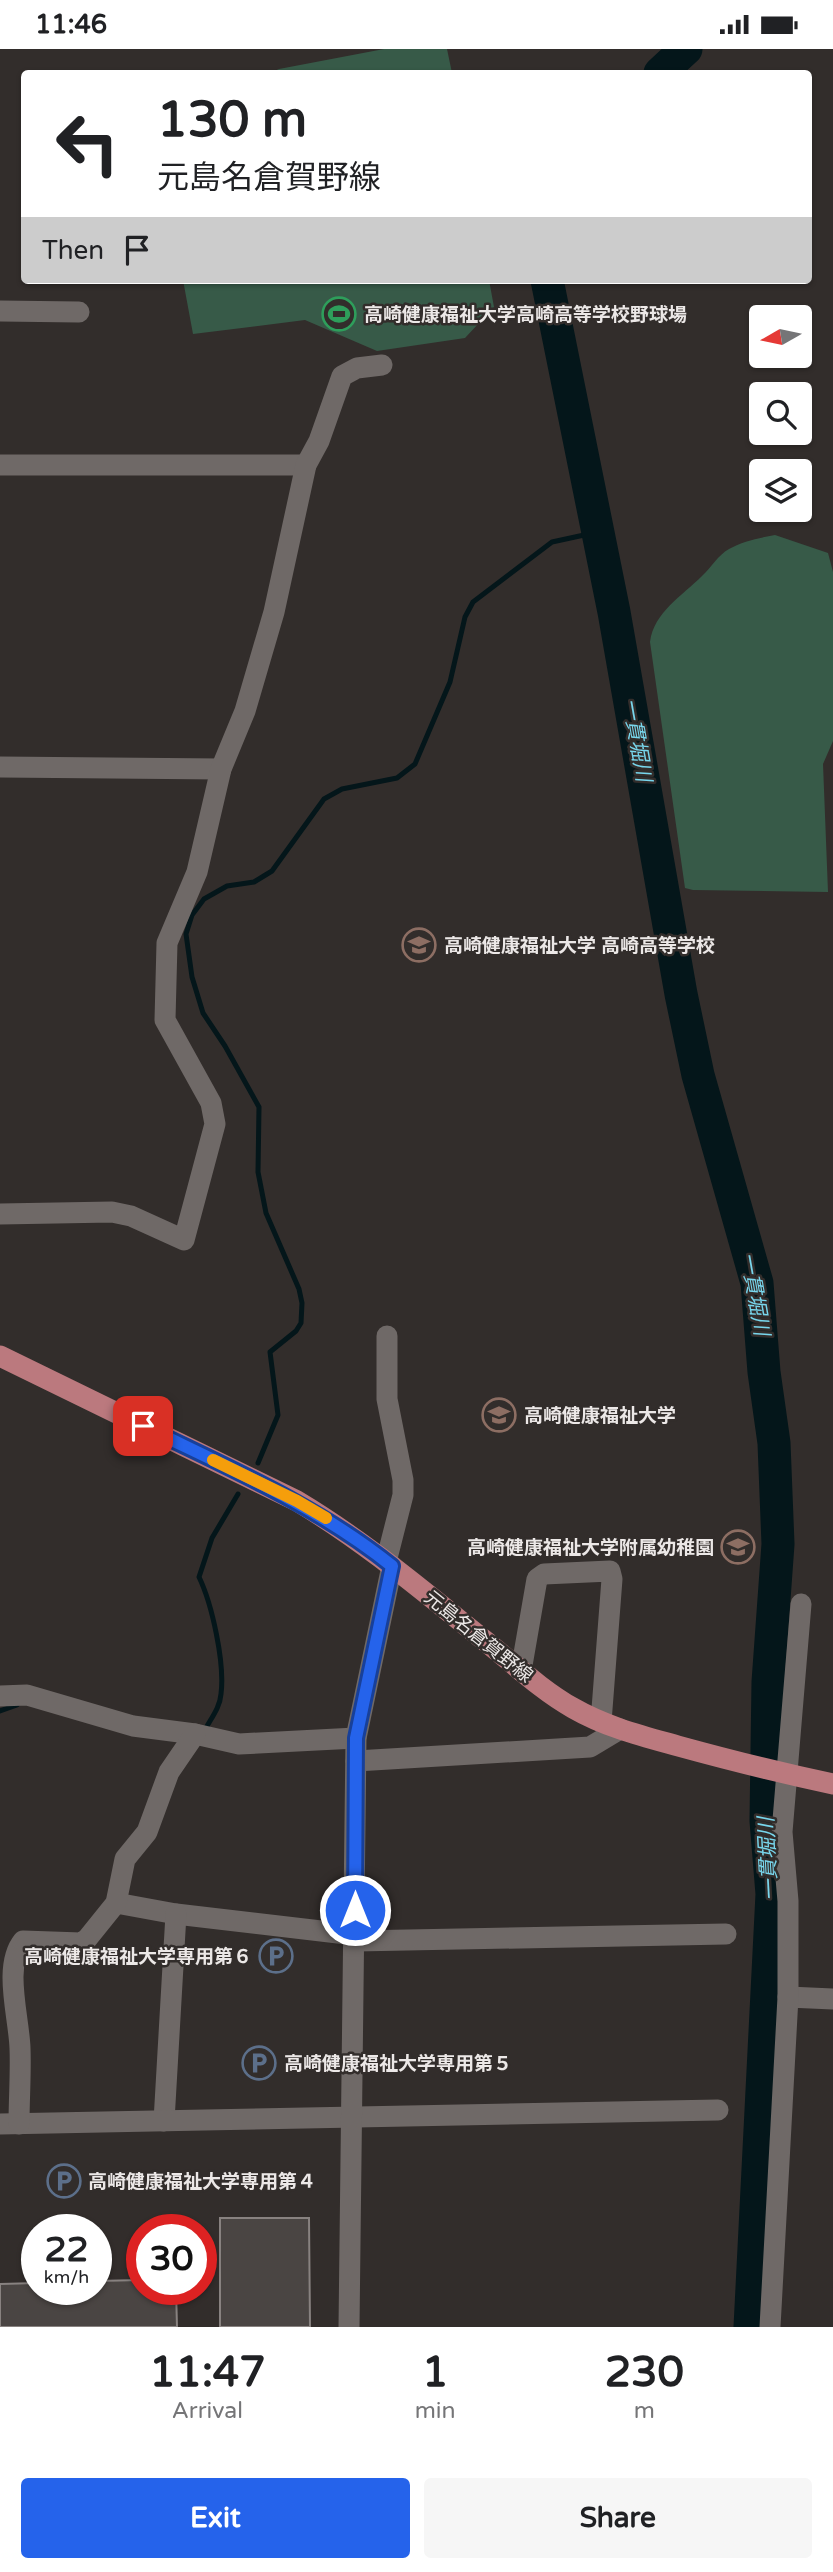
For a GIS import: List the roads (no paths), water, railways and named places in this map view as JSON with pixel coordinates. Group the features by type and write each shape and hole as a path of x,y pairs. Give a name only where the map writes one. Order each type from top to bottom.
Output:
{"main road":[{"name":"元島名倉賀野線","path":"0,1357 297,1501 334,1523 572,1708 610,1725 747,1765 833,1784"}],"street":[{"path":"0,311 79,312"},
{"path":"0,1214 111,1212 131,1216 184,1240 215,1124 211,1103 165,1020 167,943 197,872 221,768 245,711 274,612 306,465 319,441 342,376 357,368 382,365"},
{"path":"0,465 306,465"},
{"path":"0,767 221,768"},
{"path":"349,2327 356,1738 403,1495 403,1480 387,1399 387,1336"},
{"path":"356,1761 590,1747 610,1725 610,1571 544,1574 537,1579 521,1671"},
{"path":"770,2327 788,1997 788,1901 782,1832 801,1604"},
{"path":"0,1696 27,1695 133,1726 195,1734 239,1744 356,1738"},
{"path":"195,1734 169,1772 147,1832 124,1859 116,1903 88,1939 80,1943 23,1941 18,1948 14,1965 15,2011 20,2046 9,2124 718,2110"},
{"path":"116,1903 176,1914 355,1938 726,1934"},
{"path":"164,2122 176,1914"},
{"path":"788,1997 833,1999"}],"waterway":[{"name":"一貫堀川","path":"663,70 686,49"},
{"name":"一貫堀川","path":"548,284 614,612 681,994 698,1075 757,1283 764,1372 774,1443 778,1544 768,1682 766,1821 772,1894 750,2327"},
{"path":"258,1463 278,1415 270,1352 296,1331 301,1323 302,1303 299,1289 266,1213 258,1172 259,1107 203,1013 192,977 186,934 192,915 204,899 227,886 254,882 272,871 324,799 342,789 397,778 415,764 450,682 465,617 473,602 552,542 598,532"},
{"path":"206,1728 220,1699 222,1681 213,1618 199,1577 212,1538 238,1494"},
{"path":"0,1711 17,1705"}],"place":[{"name":"高崎健康福祉大学高崎高等学校野球場","path":"339,314"},
{"name":"高崎健康福祉大学 高崎高等学校","path":"419,945"},
{"name":"高崎健康福祉大学","path":"499,1415"},
{"name":"高崎健康福祉大学附属幼稚園","path":"738,1547"},
{"name":"高崎健康福祉大学専用第６","path":"276,1956"},
{"name":"高崎健康福祉大学専用第５","path":"259,2063"},
{"name":"高崎健康福祉大学専用第４","path":"64,2181"}]}
